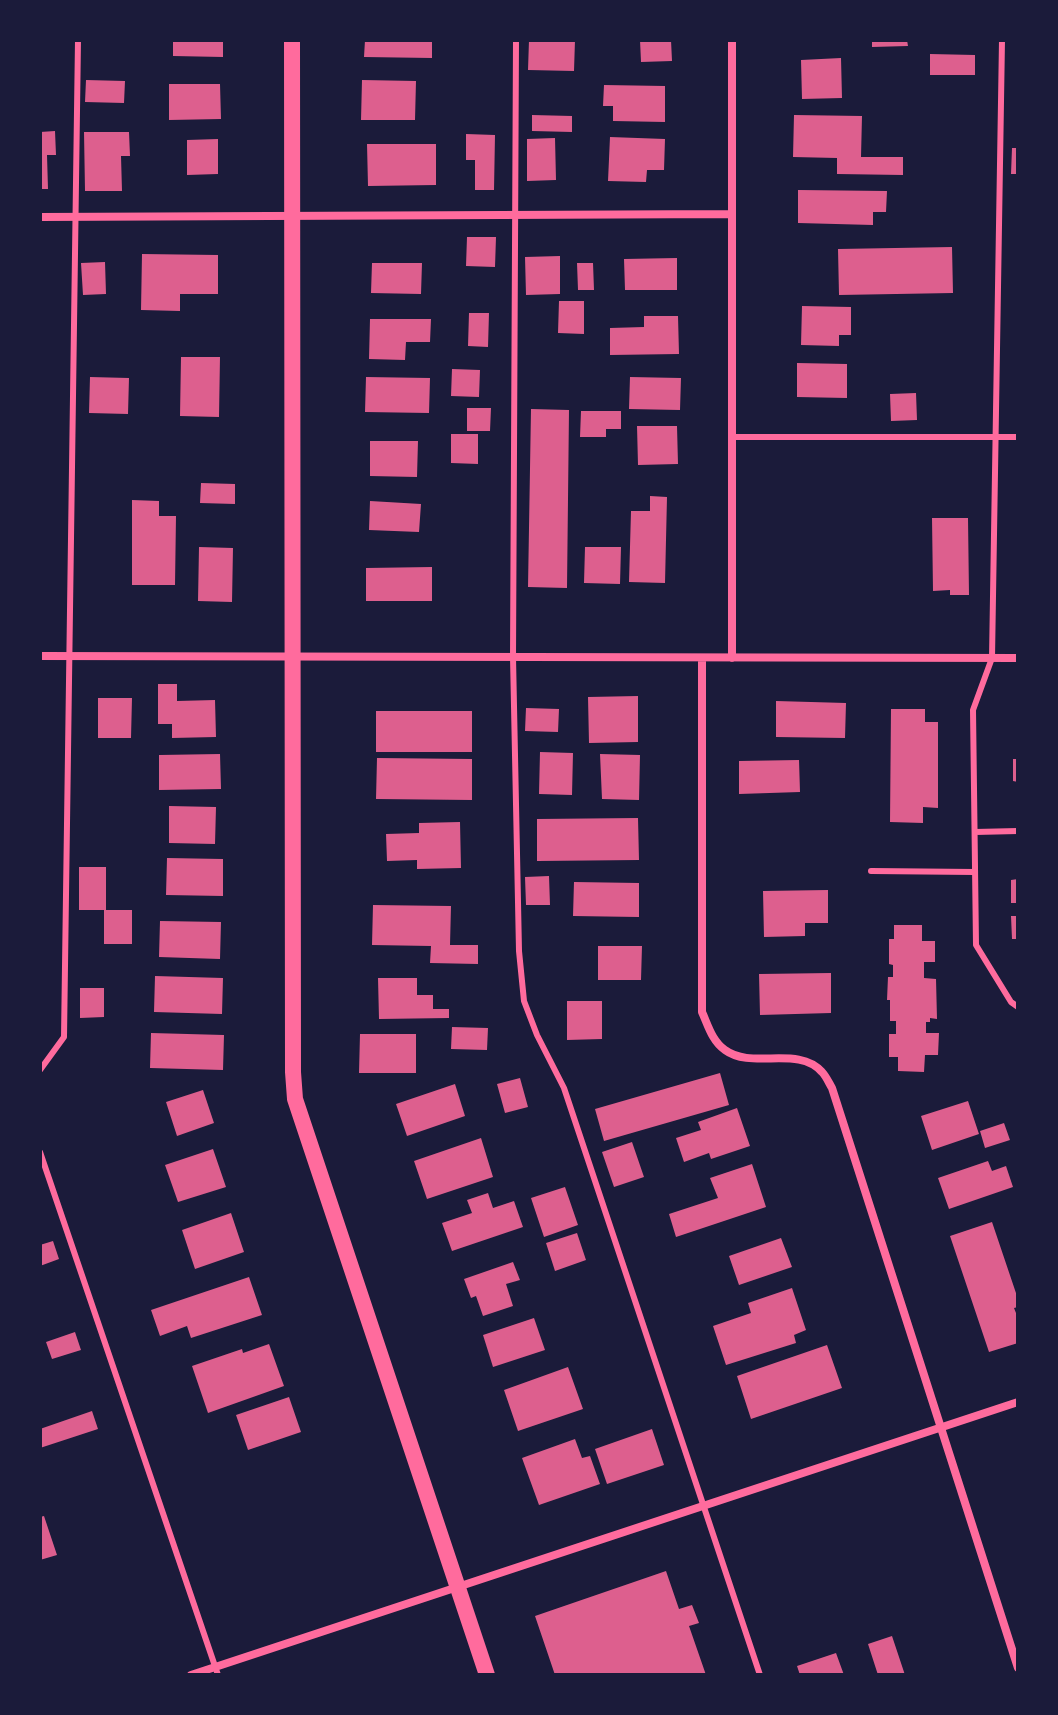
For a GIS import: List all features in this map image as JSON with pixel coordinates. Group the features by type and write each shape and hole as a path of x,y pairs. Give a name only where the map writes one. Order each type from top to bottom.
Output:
{"main road":[{"path":"292,40 295,1099 487,1675"}],"street":[{"path":"732,40 732,658"},
{"path":"40,217 731,214"},
{"path":"40,656 1018,658"},
{"path":"702,658 702,1012 713,1037 726,1051 747,1059 798,1059 821,1070 832,1088 1018,1668"},
{"path":"191,1675 216,1671 1018,1402"}],"lane":[{"path":"40,1070 64,1037 78,40"},
{"path":"516,40 513,657 519,951 524,1001 564,1088 760,1675"},
{"path":"1002,40 992,658 973,710 976,945 1011,1002 1018,1007"},
{"path":"732,437 1018,437"},
{"path":"975,832 1018,831"},
{"path":"871,871 975,872"},
{"path":"40,1152 216,1671"}],"building":[{"path":"173,40 223,40 223,57 173,56"},
{"path":"365,40 432,40 432,58 364,57"},
{"path":"529,40 575,40 574,71 528,70"},
{"path":"640,40 671,40 672,61 641,62"},
{"path":"872,40 907,40 908,46 872,47"},
{"path":"930,54 975,55 975,75 930,75"},
{"path":"841,58 842,98 802,99 801,60"},
{"path":"86,80 125,81 124,103 85,102"},
{"path":"362,80 416,81 415,120 361,120"},
{"path":"169,84 220,84 221,119 169,120"},
{"path":"604,85 665,86 665,122 613,121 613,106 603,106"},
{"path":"532,115 572,116 572,132 532,131"},
{"path":"794,115 862,116 861,157 903,157 903,175 837,174 837,158 793,157"},
{"path":"55,131 56,155 47,155 48,189 40,189 40,132"},
{"path":"84,132 129,132 130,156 121,156 122,191 85,191"},
{"path":"466,134 495,135 494,190 475,190 475,160 466,160"},
{"path":"610,137 665,139 664,170 647,170 646,182 608,181"},
{"path":"555,138 556,180 527,181 527,139"},
{"path":"218,139 218,174 187,175 187,140"},
{"path":"367,144 436,144 436,185 368,186"},
{"path":"1012,148 1018,148 1018,174 1011,174"},
{"path":"798,190 887,191 886,212 873,212 873,225 798,223"},
{"path":"467,237 496,237 495,267 466,266"},
{"path":"952,247 953,293 839,295 838,249"},
{"path":"142,254 218,255 218,294 180,294 180,311 141,310"},
{"path":"560,256 560,294 526,295 525,257"},
{"path":"677,258 677,290 625,290 624,259"},
{"path":"105,262 106,294 83,295 81,263"},
{"path":"372,263 422,263 421,294 371,293"},
{"path":"577,263 593,263 594,290 578,290"},
{"path":"559,301 584,301 584,334 558,333"},
{"path":"802,306 851,307 851,335 839,335 839,346 801,345"},
{"path":"469,313 489,313 488,347 468,346"},
{"path":"644,316 678,316 679,354 610,355 610,328 644,327"},
{"path":"370,319 431,319 430,342 406,342 405,360 369,359"},
{"path":"181,357 220,357 219,417 180,416"},
{"path":"797,363 847,364 847,398 797,397"},
{"path":"452,369 480,370 479,397 451,396"},
{"path":"90,377 129,378 128,414 89,413"},
{"path":"366,377 430,378 429,413 365,412"},
{"path":"630,377 681,378 680,410 629,409"},
{"path":"916,393 917,420 891,421 890,394"},
{"path":"467,408 491,408 490,431 467,431"},
{"path":"531,409 569,410 567,588 528,587"},
{"path":"581,411 621,411 621,429 606,429 606,437 580,437"},
{"path":"637,426 677,426 678,464 638,465"},
{"path":"451,434 478,434 478,464 451,463"},
{"path":"370,441 418,441 417,477 370,476"},
{"path":"201,483 235,484 235,504 200,503"},
{"path":"650,496 667,497 665,583 629,582 631,511 650,511"},
{"path":"132,500 159,501 159,516 176,516 175,585 132,585"},
{"path":"370,501 421,504 419,532 369,530"},
{"path":"932,518 968,518 969,595 950,595 950,590 933,591"},
{"path":"199,547 233,548 232,602 198,601"},
{"path":"585,547 621,547 620,584 584,583"},
{"path":"432,567 432,601 366,601 366,568"},
{"path":"158,684 177,684 177,701 215,700 216,737 172,738 172,724 158,724"},
{"path":"638,696 638,742 589,743 588,697"},
{"path":"98,698 132,698 131,738 98,738"},
{"path":"776,701 846,703 845,738 776,737"},
{"path":"526,708 559,709 558,732 525,731"},
{"path":"891,709 925,709 925,722 938,722 938,808 923,807 923,823 890,822"},
{"path":"376,711 472,711 472,752 376,752"},
{"path":"540,752 573,753 572,795 539,794"},
{"path":"220,754 221,789 159,790 159,755"},
{"path":"600,754 640,755 639,800 602,799"},
{"path":"377,758 472,759 472,800 376,799"},
{"path":"1013,759 1018,759 1018,782 1013,781"},
{"path":"799,760 800,792 739,794 739,761"},
{"path":"169,806 216,807 215,844 169,843"},
{"path":"638,818 639,860 537,861 537,819"},
{"path":"460,822 461,868 417,869 417,860 387,861 386,834 419,833 419,823"},
{"path":"167,858 223,859 223,896 166,895"},
{"path":"79,867 106,867 106,910 79,910"},
{"path":"549,876 550,905 526,905 525,877"},
{"path":"1018,879 1018,903 1011,903 1011,880"},
{"path":"574,882 639,883 639,917 573,916"},
{"path":"828,890 828,923 805,923 805,936 764,937 763,891"},
{"path":"373,905 451,906 450,945 478,945 478,964 430,963 431,946 372,945"},
{"path":"104,910 132,910 132,944 104,944"},
{"path":"1011,916 1018,916 1018,939 1012,939"},
{"path":"160,921 221,922 220,959 159,957"},
{"path":"894,925 922,925 922,941 935,941 935,962 924,962 924,978 936,979 937,1019 930,1018 930,1022 926,1022 926,1033 939,1033 938,1055 925,1055 924,1072 898,1071 898,1057 889,1057 889,1034 896,1034 896,1021 890,1021 890,1000 887,1000 888,977 893,977 893,965 889,964 889,939 894,939"},
{"path":"598,946 642,946 641,980 598,980"},
{"path":"831,973 831,1013 760,1015 759,974"},
{"path":"155,976 223,978 222,1014 154,1012"},
{"path":"378,978 417,978 417,995 433,995 433,1009 449,1009 449,1018 379,1019"},
{"path":"80,988 104,988 104,1017 80,1018"},
{"path":"567,1001 602,1001 602,1039 567,1040"},
{"path":"452,1027 488,1028 487,1050 451,1049"},
{"path":"151,1033 224,1035 223,1070 150,1068"},
{"path":"360,1034 416,1034 416,1073 359,1073"},
{"path":"720,1073 729,1105 604,1141 595,1109"},
{"path":"520,1078 528,1107 505,1113 497,1084"},
{"path":"455,1084 465,1116 407,1136 396,1104"},
{"path":"203,1090 214,1123 177,1136 166,1102"},
{"path":"968,1101 979,1134 932,1150 921,1116"},
{"path":"737,1108 750,1146 711,1159 709,1153 684,1162 676,1138 701,1130 698,1122"},
{"path":"1004,1123 1010,1140 985,1148 980,1131"},
{"path":"481,1138 493,1177 427,1199 414,1161"},
{"path":"632,1142 644,1177 614,1187 602,1152"},
{"path":"213,1149 226,1187 178,1202 165,1165"},
{"path":"988,1161 992,1171 1006,1166 1013,1187 949,1209 938,1178"},
{"path":"752,1164 766,1207 676,1237 669,1214 718,1198 710,1178"},
{"path":"565,1187 578,1225 544,1237 531,1198"},
{"path":"488,1193 493,1208 514,1201 523,1227 452,1251 442,1223 472,1213 467,1200"},
{"path":"231,1213 244,1252 195,1269 182,1230"},
{"path":"992,1222 1018,1299 1018,1307 1014,1308 1018,1318 1018,1343 989,1352 950,1236"},
{"path":"577,1233 586,1260 555,1271 546,1243"},
{"path":"781,1238 792,1267 739,1285 729,1256"},
{"path":"53,1241 59,1259 40,1266 40,1245"},
{"path":"513,1262 520,1280 506,1284 513,1306 483,1316 476,1296 471,1298 464,1279"},
{"path":"249,1277 262,1315 191,1338 187,1326 160,1336 151,1310"},
{"path":"792,1288 806,1330 794,1335 796,1343 726,1365 713,1326 751,1313 748,1303"},
{"path":"534,1318 545,1350 493,1367 483,1335"},
{"path":"75,1332 81,1350 52,1359 46,1342"},
{"path":"269,1344 284,1386 208,1413 192,1366 242,1349 243,1353"},
{"path":"827,1345 842,1388 751,1419 737,1376"},
{"path":"568,1367 583,1409 518,1431 504,1390"},
{"path":"289,1397 301,1432 248,1450 236,1415"},
{"path":"92,1411 98,1429 40,1448 40,1429"},
{"path":"652,1429 664,1465 607,1484 595,1449"},
{"path":"575,1439 582,1458 590,1456 600,1484 539,1505 522,1458"},
{"path":"44,1516 57,1555 40,1560 40,1517"},
{"path":"666,1571 679,1609 692,1605 699,1623 689,1626 706,1675 555,1675 535,1616"},
{"path":"892,1636 905,1675 878,1675 868,1644"},
{"path":"836,1653 844,1675 800,1675 797,1666"}]}
